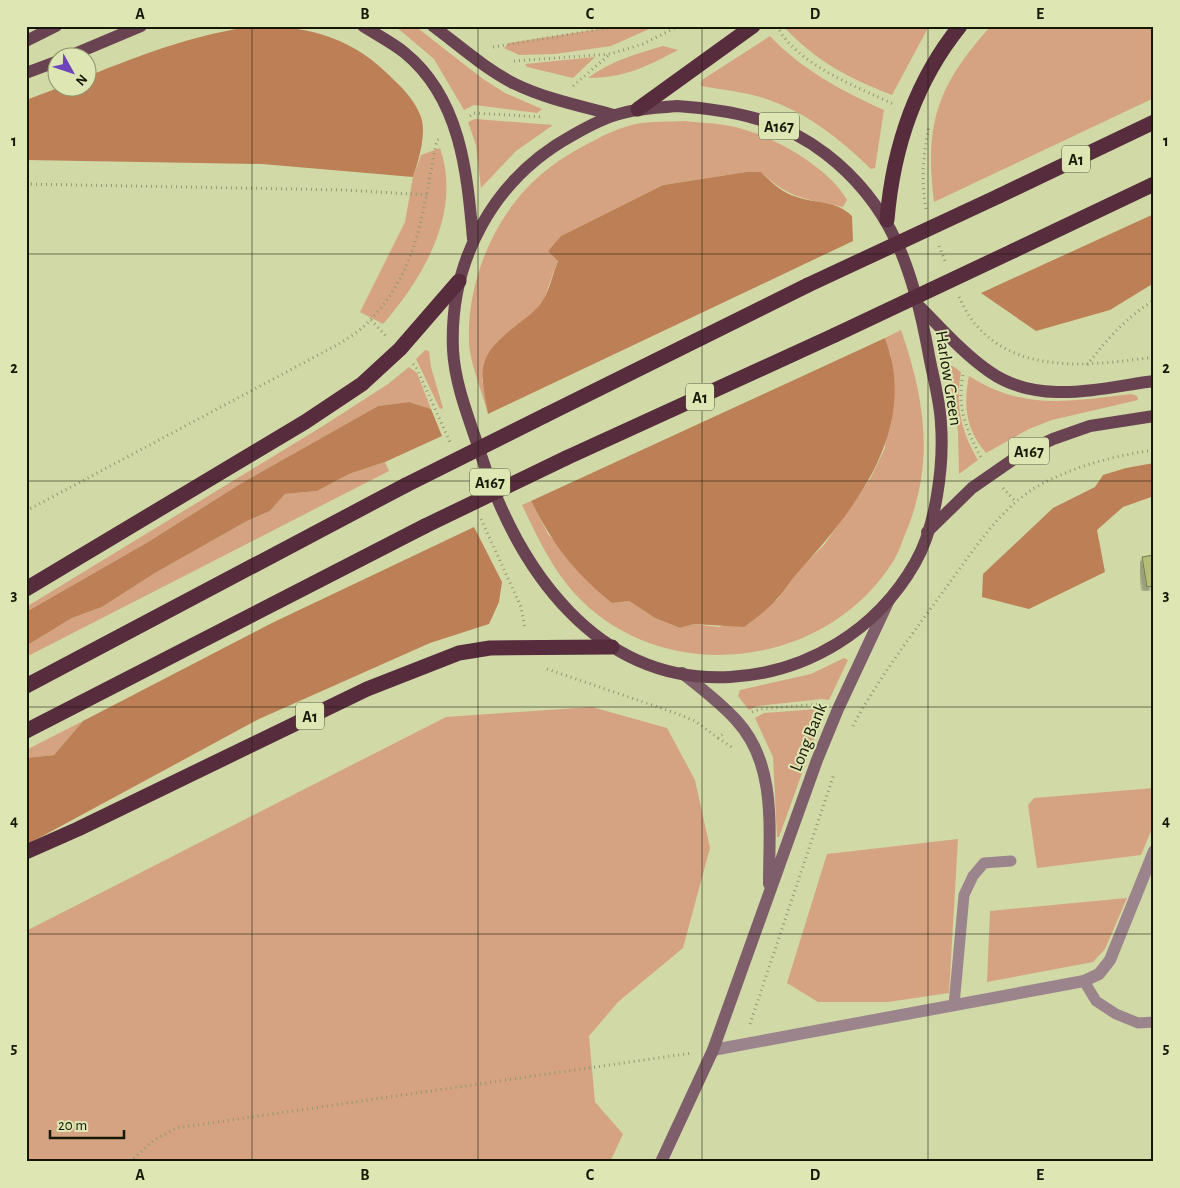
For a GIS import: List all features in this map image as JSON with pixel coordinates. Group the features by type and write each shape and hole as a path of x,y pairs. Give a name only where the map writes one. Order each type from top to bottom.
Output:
{"highway":[{"path":"638,109 753,26"},
{"path":"887,220 894,165 910,112 925,79 960,26"},
{"name":"A1","path":"26,686 406,485 546,415 808,285 1154,122"},
{"name":"A1","path":"26,731 425,526 566,458 834,335 1154,184"},
{"path":"26,589 305,422 362,384 384,366 459,281"},
{"name":"A1","path":"26,852 87,825 366,689 450,656 490,648 612,647"}],"main road":[{"path":"26,41 56,26"},
{"path":"89,48 141,26"},
{"name":"A167","path":"363,26 405,53 426,74 455,127 465,162 473,239"},
{"path":"433,26 472,56 515,84 541,94 614,115"},
{"path":"26,73 48,65"},
{"name":"Harlow Green","path":"677,106 716,109 773,123 796,134 825,153 870,197 887,220 907,265 920,307 941,423 940,479 928,532 918,559 891,598 857,631 818,656 774,672 728,677 682,673 652,666 612,647 560,604 536,574 512,532 487,474 458,383 453,349 454,314 459,281 473,239 502,193 522,172 564,140 614,115 638,109 677,106"},
{"name":"A167","path":"920,307 972,358 996,376 1023,388 1060,392 1154,381"},
{"name":"A167","path":"928,532 972,488 1021,454 1090,426 1154,416"},
{"name":"Long Bank","path":"661,1162 713,1050 831,726 891,598"},
{"name":"Long Bank","path":"682,673 713,697 732,716 753,745 764,771 769,801 769,894"}],"street":[{"path":"713,1050 1084,981 1099,974 1110,960 1154,851"}],"lane":[{"path":"954,1005 964,896 973,876 984,863 1011,861"},
{"path":"1084,981 1096,1001 1116,1014 1138,1023 1154,1022"}],"path":[{"path":"472,56 509,43 619,26"},
{"path":"472,56 524,62 610,54 643,44 679,26"},
{"path":"778,26 781,33 803,55 822,69 887,101"},
{"path":"582,77 610,54"},
{"path":"474,113 543,117"},
{"path":"26,511 336,346 370,320 388,298 413,252 428,195 437,140"},
{"path":"26,184 344,190 428,195"},
{"path":"1087,365 1112,333 1134,313 1154,300"},
{"path":"987,336 997,344 1027,356 1063,364 1087,365 1154,357"},
{"path":"963,375 960,397 961,410 968,431 981,457"},
{"path":"859,716 896,658 972,553 1016,502 1037,487 1066,473 1100,461 1154,450"},
{"path":"545,669 678,714 718,738 725,732"},
{"path":"750,713 760,709 823,704"},
{"path":"743,1044 837,766"},
{"path":"130,1162 153,1141 176,1128 713,1050"}],"shaded area":[{"path":"256,26 314,32 348,45 364,54 379,66 410,97 421,117 423,131 421,148 413,177 262,164 26,160 26,100 48,92 48,98 98,98 98,72 170,46"},
{"path":"395,26 415,26 483,79 505,93 542,109 537,113 474,105 464,110 434,59"},
{"path":"619,26 656,26 611,46 555,54 519,55 504,48 509,43"},
{"path":"929,26 892,95 847,75 821,59 808,50 784,27"},
{"path":"991,26 1154,26 1154,98 934,202 931,150 939,106 958,67"},
{"path":"770,36 795,59 823,79 884,110 875,168 871,169 848,148 811,120 784,106 753,95 701,86 702,80"},
{"path":"663,46 678,50 656,62 624,74 588,78 614,63"},
{"path":"595,57 573,78 527,67 525,64"},
{"path":"475,119 553,125 516,151 481,188 476,145 468,122"},
{"path":"685,121 735,127 782,145 798,154 827,176 847,200 843,207 799,197 781,188 761,172 746,172 663,185 561,236 548,251 558,260 544,299 482,379 488,414 471,358 469,321 476,280 491,240 501,222 533,182 557,162 584,146 614,131 636,124"},
{"path":"440,148 446,172 446,196 435,242 425,265 412,286 383,324 360,312 405,222 413,177 421,155"},
{"path":"746,172 761,172 786,193 833,205 846,211 852,216 853,241 488,414 483,384 484,363 495,345 531,314 543,300 550,286 558,261 548,251 561,236 663,185"},
{"path":"1154,214 1154,283 1110,310 1036,331 981,293"},
{"path":"901,330 916,381 923,431 921,481 915,506 894,560 864,597 828,625 786,644 741,654 696,654 652,644 610,624 574,593 558,573 522,505 531,501 548,534 612,603 629,601 655,618 680,628 694,624 719,627 777,600 798,571 824,545 870,479 885,448 891,355 885,338"},
{"path":"885,338 893,371 894,403 888,434 877,464 861,493 821,546 772,604 744,627 694,624 680,628 655,618 629,601 612,603 575,569 556,545 531,501"},
{"path":"425,350 429,351 431,367 443,408 440,409 416,359"},
{"path":"951,365 961,372 959,407 961,418 967,439 978,460 959,474 958,432 947,366"},
{"path":"409,367 417,373 431,409 409,402 378,406 240,484 148,542 26,612 26,607 323,426 388,384"},
{"path":"969,376 1009,395 1028,399 1067,401 1131,394 1137,396 1138,400 1052,420 1029,429 986,453 974,435 968,417 966,397"},
{"path":"409,402 431,409 442,436 385,462 349,474 317,491 285,494 270,511 247,521 155,573 102,607 72,618 26,646 26,612 148,542 240,484 378,406"},
{"path":"385,462 389,471 26,657 26,646 72,618 102,607 155,573 247,521 270,511 285,494 317,491 349,474"},
{"path":"1154,463 1154,496 1123,507 1097,530 1105,572 1029,609 982,597 983,574 1053,508 1095,487 1103,475 1126,468"},
{"path":"474,527 502,582 499,602 489,624 430,643 259,719 26,845 26,758 54,755 83,721 274,622"},
{"path":"844,658 848,660 829,700 822,699 758,706 749,710 738,696 740,690 811,674"},
{"path":"592,707 667,728 695,780 710,848 683,948 618,1002 589,1036 595,1102 623,1134 610,1162 26,1162 26,931 446,717"},
{"path":"818,709 824,712 779,837 777,837 773,757 755,718 764,713"},
{"path":"83,721 54,755 26,758 26,750"},
{"path":"1154,788 1154,824 1141,855 1037,868 1028,805 1034,798"},
{"path":"958,839 949,993 888,1002 818,1002 787,983 827,854"},
{"path":"1127,898 1105,949 1093,962 987,982 990,911"}],"building":[{"path":"1154,555 1154,586 1147,587 1142,557"}]}
